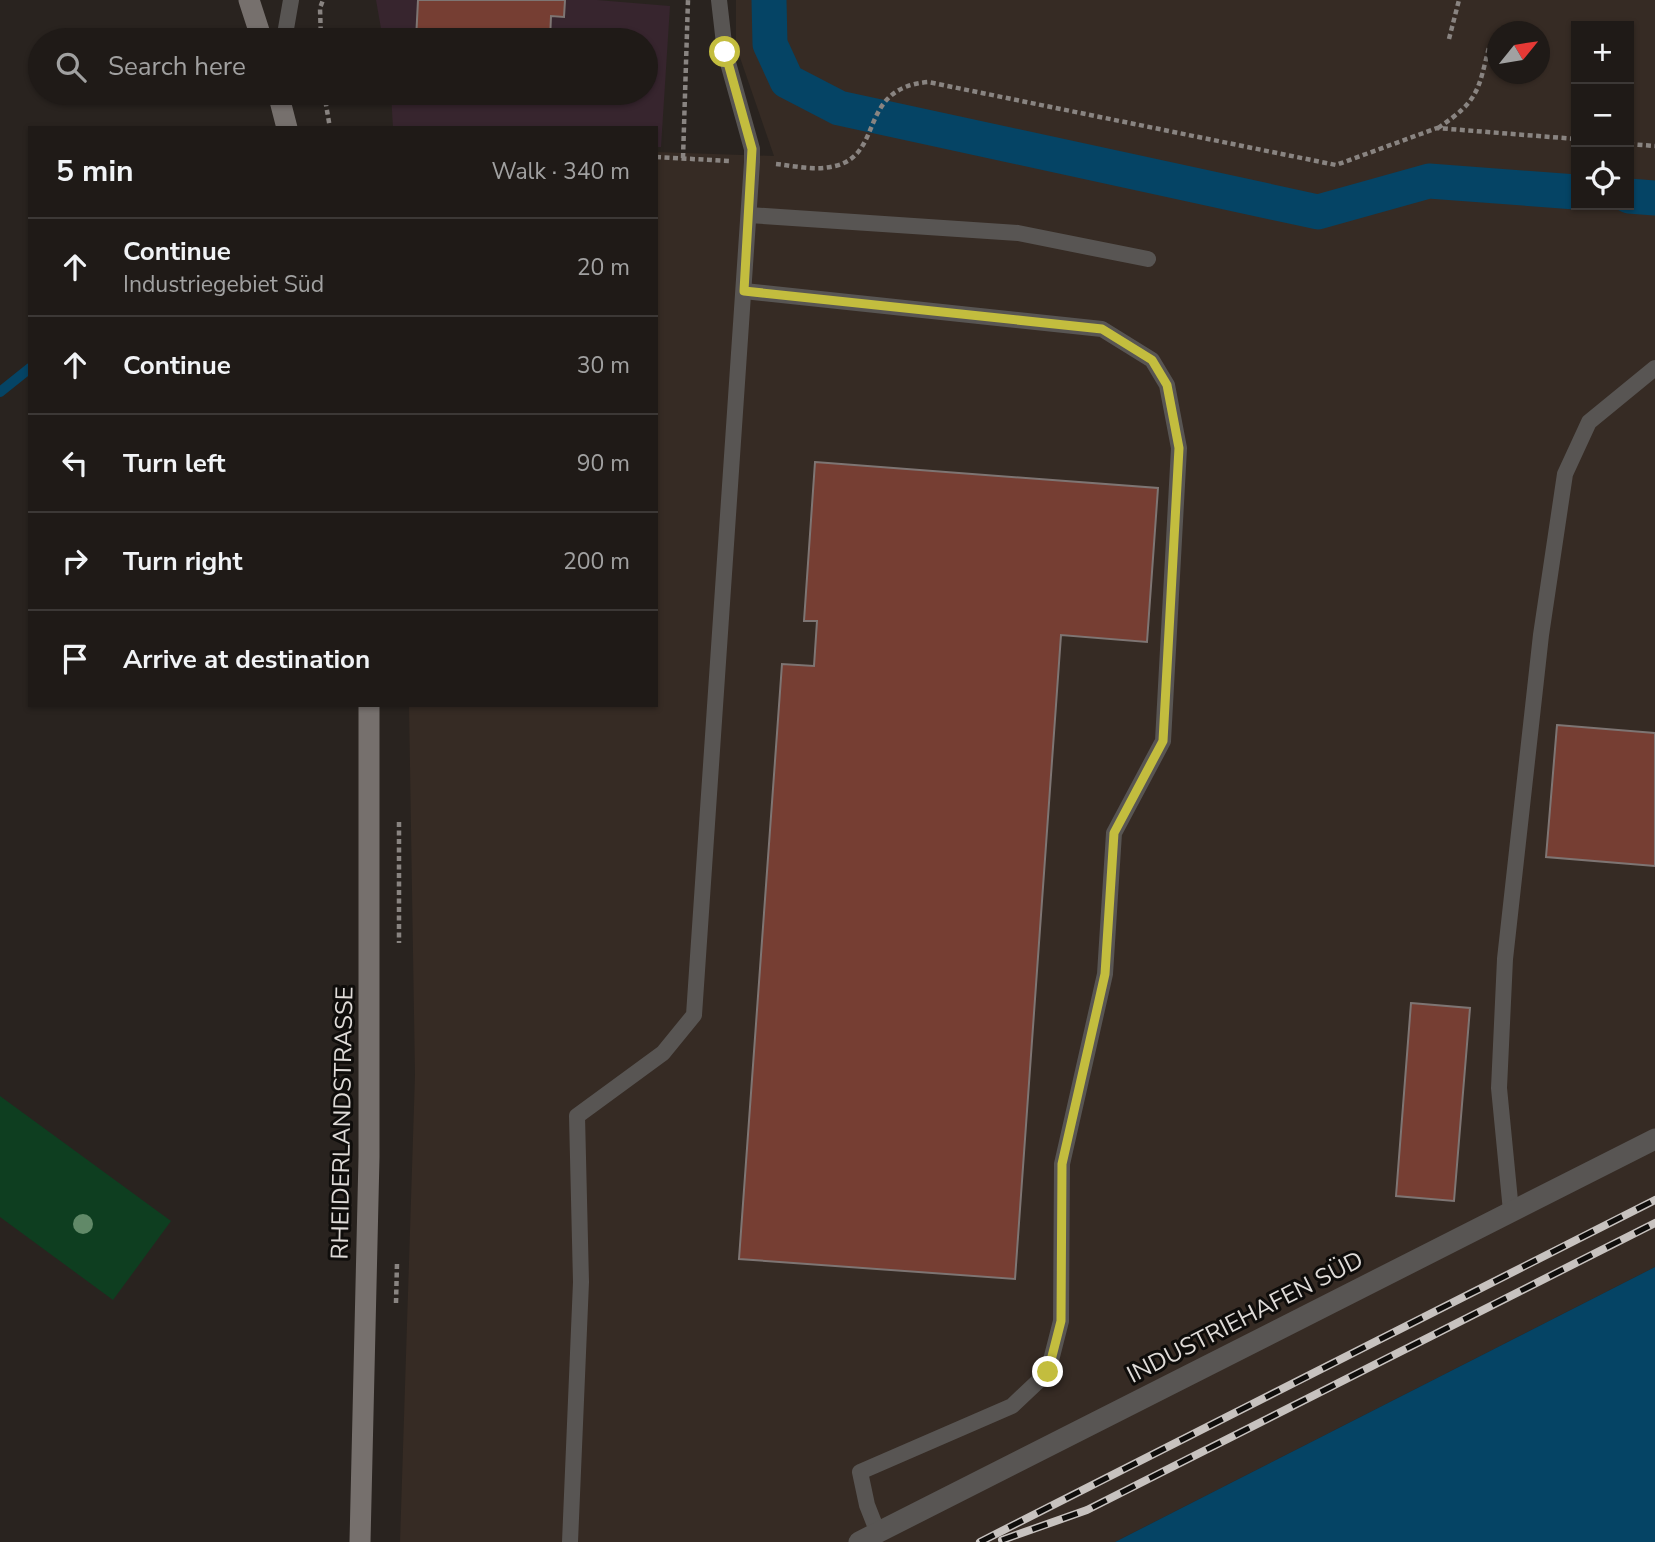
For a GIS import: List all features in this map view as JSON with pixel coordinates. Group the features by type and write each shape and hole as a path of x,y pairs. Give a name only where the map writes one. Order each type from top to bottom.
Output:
{"main road":[{"path":"249,0 258,28"},
{"path":"282,105 287,126"},
{"name":"RHEIDERLANDSTRASSE","path":"360,1542 369,1157 369,707"}],"street":[{"name":"INDUSTRIEHAFEN SÜD","path":"869,1537 1655,1139"}],"lane":[{"path":"286,28 291,0"},
{"path":"570,1542 581,1282 577,1116 663,1053 694,1015 752,162 752,149 725,52 719,0"},
{"path":"749,215 1018,233 1148,259"},
{"path":"744,291 1102,329 1152,360 1167,385 1179,448 1163,741 1114,833 1105,974 1062,1164 1061,1321 1048,1372 1012,1406 860,1472 867,1505 869,1537"},
{"path":"1511,1211 1499,1087 1505,959 1541,635 1565,474 1589,422 1655,368"}],"path":[{"path":"322,28 323,0"},
{"path":"683,158 688,0"},
{"path":"1449,39 1459,0"},
{"path":"868,133 879,108 890,93 911,83 950,84 1336,165 1437,128 1461,112 1477,94 1487,55"},
{"path":"326,105 330,126"},
{"path":"1437,128 1571,139"},
{"path":"1634,144 1655,146"}],"shaded area":[{"path":"376,0 597,0 670,6 661,147 658,147 658,126 393,126 392,105 658,105 658,28 381,28"},
{"path":"736,0 1655,0 1655,1267 1115,1542 400,1542 415,1075 409,707 658,707 658,152 774,156 736,46"}],"green space":[{"path":"0,1096 171,1221 113,1300 0,1217"}],"water":[{"path":"1655,1267 1655,1542 1115,1542"}],"building":[{"path":"418,0 565,0 564,17 551,16 550,28 417,28"},
{"path":"815,462 1158,488 1147,642 1061,635 1015,1279 739,1259 782,664 814,666 817,621 804,621"},
{"path":"1557,725 1655,733 1655,866 1546,857"},
{"path":"1411,1003 1470,1008 1454,1201 1396,1196"}],"waterway":[{"path":"769,0 770,44 787,81 839,108 1318,212 1429,181 1571,192"},
{"path":"1634,196 1655,198"},
{"path":"0,392 28,370"}],"railway":[{"path":"980,1542 1655,1200"},
{"path":"1002,1540 1087,1510 1655,1223"}],"route":[{"path":"725,52 752,149 744,291 1102,329 1152,360 1167,385 1179,448 1163,741 1114,833 1105,974 1062,1164 1061,1321 1048,1372"}]}
